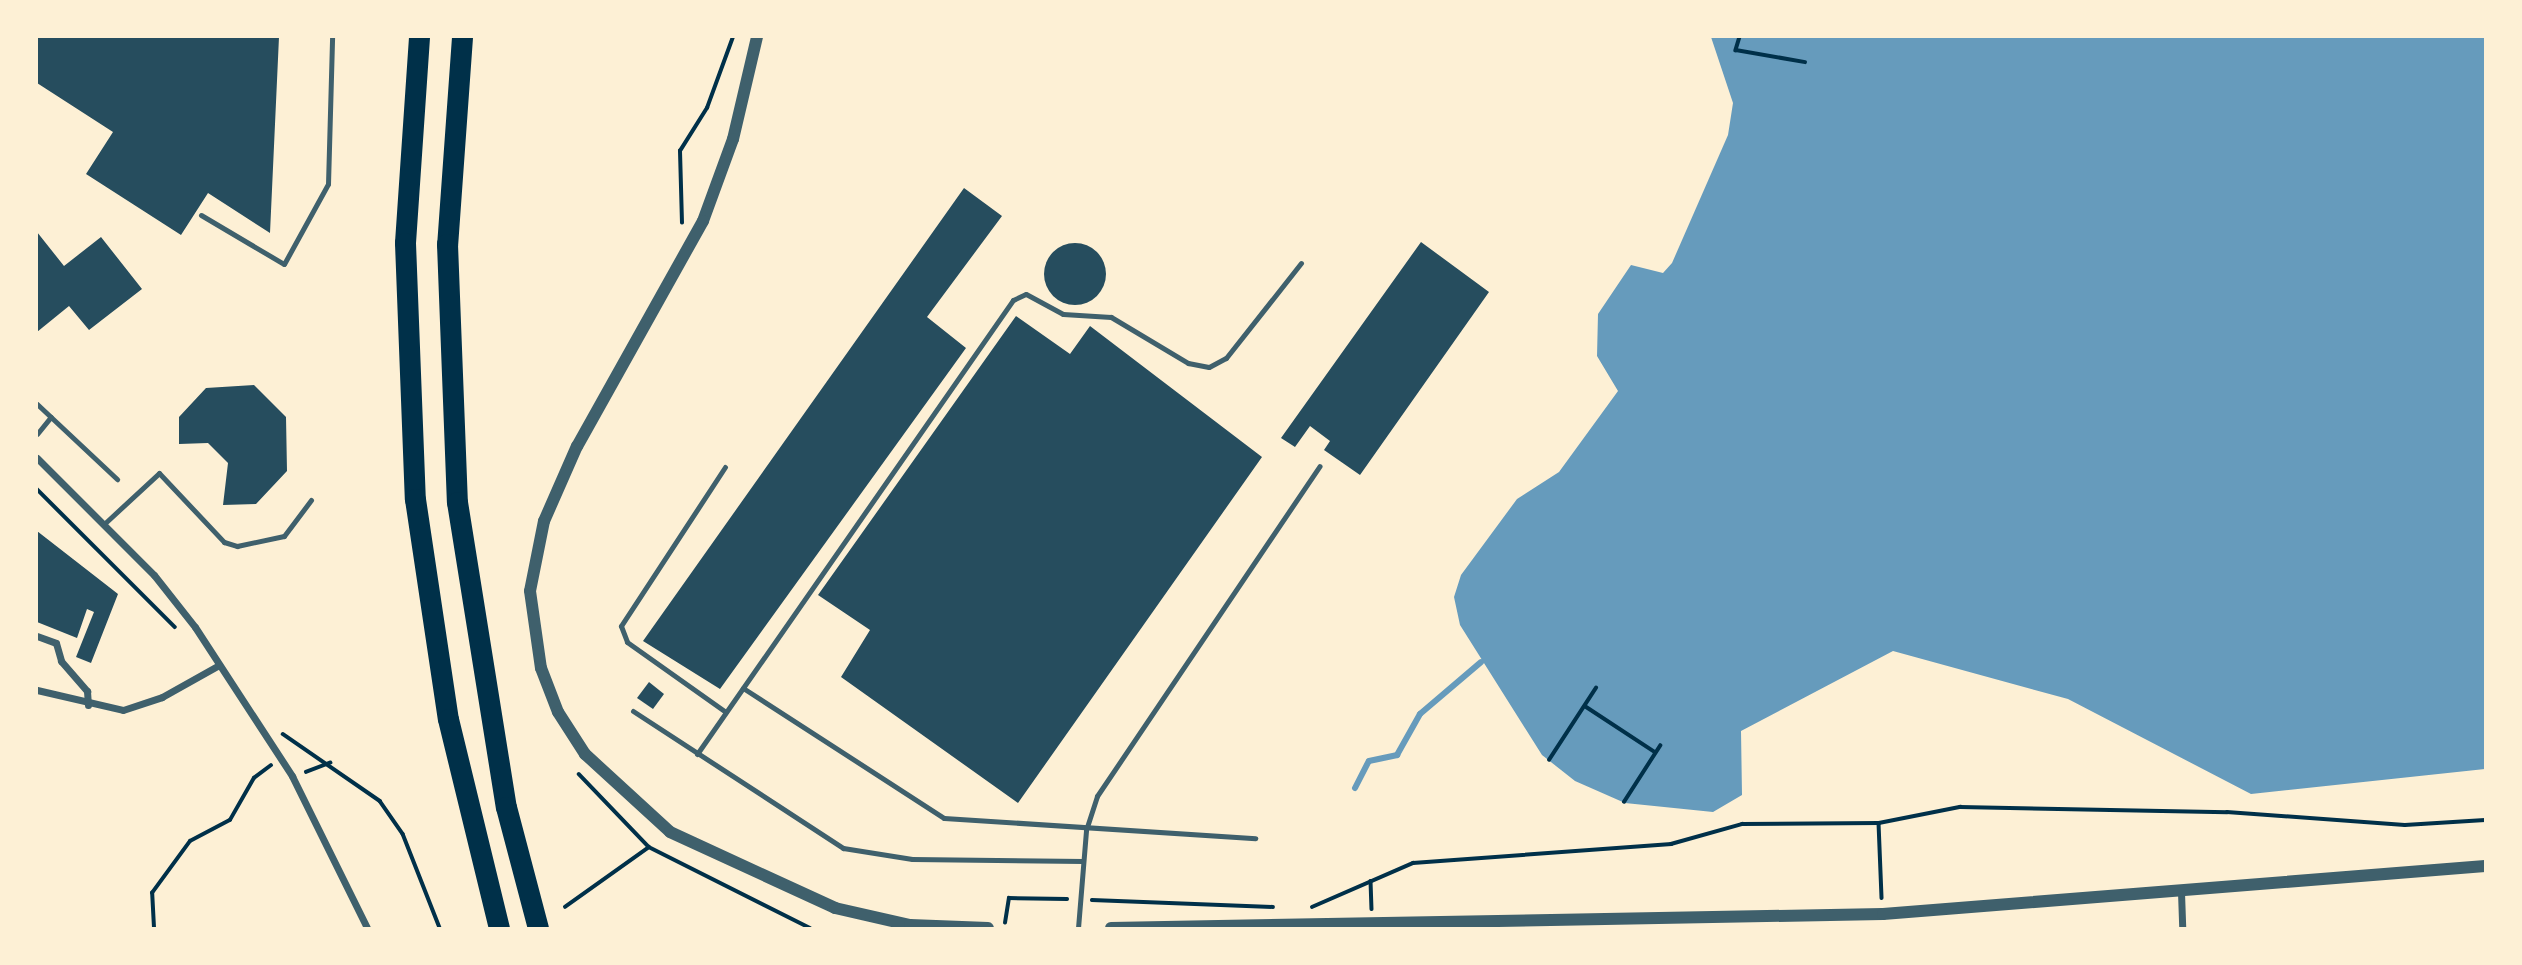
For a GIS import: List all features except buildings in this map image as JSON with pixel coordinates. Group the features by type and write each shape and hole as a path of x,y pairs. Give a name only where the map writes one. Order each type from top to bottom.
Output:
{"highway":[{"path":"419,37 405,243 415,499 448,719 499,928"},
{"path":"462,37 447,244 457,502 506,807 538,928"}],"street":[{"path":"757,37 733,139 703,221 576,446 544,521 530,592 541,668 558,712 585,754 670,832 835,908 910,925 988,928"},
{"path":"37,458 154,575 219,664 292,776 368,928"},
{"path":"37,636 56,643 61,661 87,691 88,705"},
{"path":"37,690 88,705 142,706 219,664"},
{"path":"1111,928 1883,914 2485,866"},
{"path":"2181,892 2182,928"}],"lane":[{"path":"201,215 285,264 328,184 332,37"},
{"path":"697,754 1017,296 1032,296 1063,314 1111,317 1188,363 1209,367 1226,358 1301,263"},
{"path":"37,404 117,479"},
{"path":"37,434 51,417"},
{"path":"1078,928 1086,830 1097,796 1320,466"},
{"path":"725,467 621,626 627,642 726,712"},
{"path":"104,524 159,473 224,542 237,546 284,536 311,499"},
{"path":"743,688 944,818 1086,830 1255,838"},
{"path":"633,712 817,834 860,853 1083,861"}],"path":[{"path":"678,232 682,144 707,108 733,37"},
{"path":"1740,37 1736,50 1805,62"},
{"path":"37,489 179,631"},
{"path":"1549,760 1596,688"},
{"path":"1585,706 1655,752"},
{"path":"255,717 369,789 392,817 440,928"},
{"path":"1623,803 1660,746"},
{"path":"154,928 152,892 190,841 230,820 254,778 280,757"},
{"path":"292,776 330,763"},
{"path":"576,770 649,847 810,928"},
{"path":"1309,908 1413,863 1671,844 1742,824 1879,823 1960,807 2228,812 2405,825 2485,820"},
{"path":"1879,823 1883,914"},
{"path":"565,907 649,847"},
{"path":"1004,928 1009,898 1282,907"}],"water":[{"path":"1711,37 2485,37 2485,769 2251,794 2068,699 1893,651 1741,731 1742,795 1713,812 1625,803 1575,781 1542,755 1460,625 1454,597 1461,575 1517,499 1559,472 1618,391 1597,356 1598,314 1631,265 1663,273 1672,263 1728,135 1733,103"}],"waterway":[{"path":"1355,788 1369,761 1397,755 1420,714 1481,662"}]}
